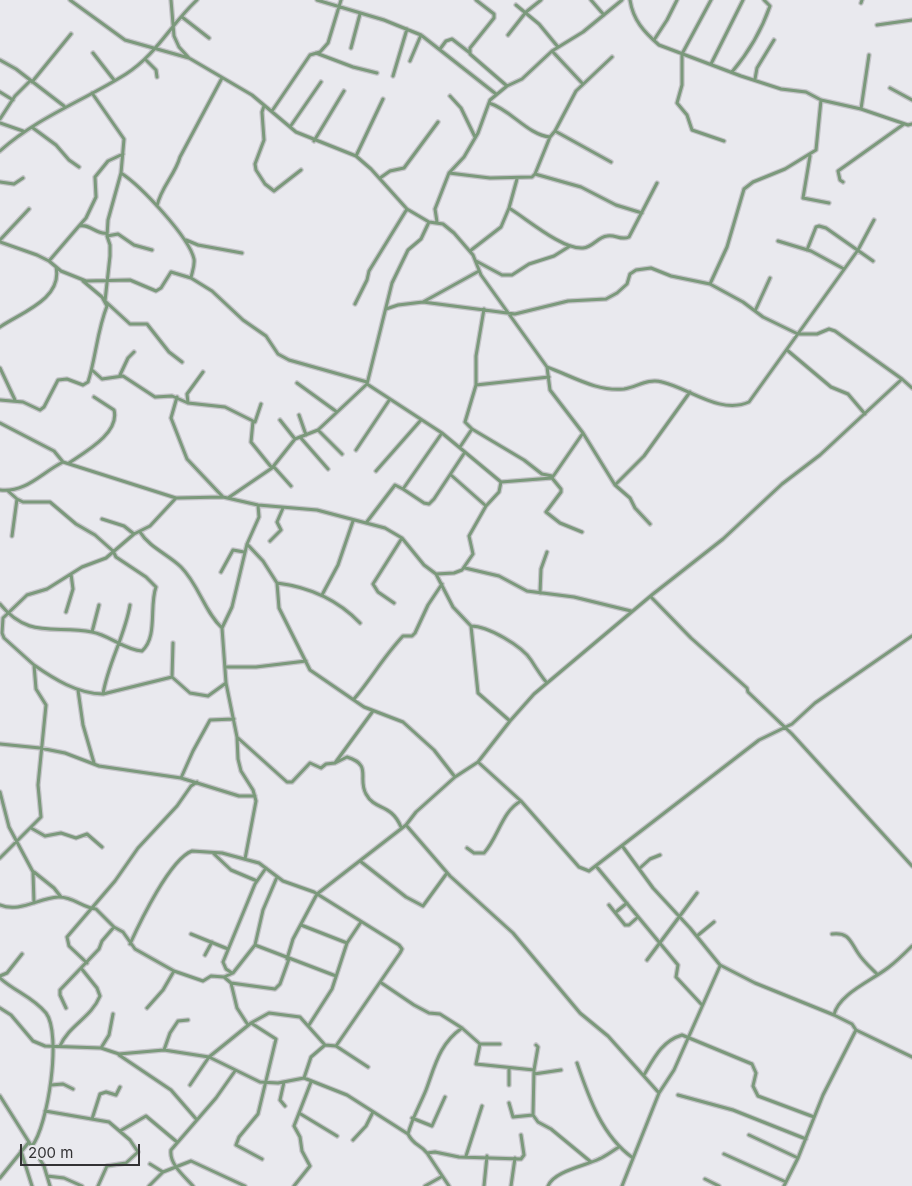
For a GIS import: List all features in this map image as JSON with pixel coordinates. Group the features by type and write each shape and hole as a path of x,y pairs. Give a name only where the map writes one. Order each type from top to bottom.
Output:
{"street":[{"path":"70,0 125,40 189,58 241,88 290,127 314,141 334,146 356,156 380,178 393,196 407,209 429,222 437,222 448,227 470,251 479,271 506,312 547,367 550,390 583,433 615,485 630,498 634,508 650,524"},
{"path":"171,0 174,36 179,47 189,58"},
{"path":"0,151 23,131 32,128 65,106 92,93 145,59 197,0"},
{"path":"317,0 421,35 496,94"},
{"path":"272,111 310,55 316,53 328,43 341,0"},
{"path":"470,54 470,48 494,18 494,14 481,1 476,0"},
{"path":"508,35 526,12 541,0"},
{"path":"591,0 604,15"},
{"path":"437,222 435,209 449,173 464,157 476,137 482,126 488,103 496,94 522,79 552,51 583,32 622,0"},
{"path":"630,0 638,25 659,45 781,89 806,92 821,100 861,109 905,124 912,124"},
{"path":"654,40 677,0"},
{"path":"711,0 682,54 682,85 678,106 687,115 692,130 724,141"},
{"path":"711,64 743,0"},
{"path":"732,72 748,51 767,16 770,6 764,0"},
{"path":"516,5 526,12 558,47"},
{"path":"350,48 360,14"},
{"path":"182,16 209,38"},
{"path":"878,25 912,20"},
{"path":"393,76 407,29"},
{"path":"0,119 13,100 31,82 70,34"},
{"path":"410,61 421,35"},
{"path":"440,49 446,41 452,39 507,86"},
{"path":"755,79 757,68 774,40"},
{"path":"552,51 582,83"},
{"path":"93,53 114,80"},
{"path":"316,53 353,67 377,73"},
{"path":"861,109 869,55"},
{"path":"536,174 550,137 576,91 582,83 612,57"},
{"path":"145,59 156,70 157,77"},
{"path":"0,60 65,106"},
{"path":"157,206 163,188 177,168 180,156 222,78"},
{"path":"290,127 321,82"},
{"path":"890,88 912,100"},
{"path":"314,141 344,91"},
{"path":"0,92 13,100"},
{"path":"0,400 15,400 42,409 58,380 86,385 92,370 100,324 107,306 105,301 109,279 110,245 107,235 111,206 121,173 124,139 92,93"},
{"path":"450,96 461,108 476,137"},
{"path":"356,156 383,99"},
{"path":"710,284 727,247 744,189 752,182 785,170 810,156 818,146 821,100"},
{"path":"488,103 498,106 528,127 550,137"},
{"path":"264,106 262,112 264,140 255,164 260,178 274,190 301,170"},
{"path":"380,178 390,170 404,168 438,122"},
{"path":"0,123 23,131"},
{"path":"843,182 840,180 838,171 905,124"},
{"path":"32,128 56,144 69,160 79,167"},
{"path":"555,131 611,162"},
{"path":"49,261 86,218 96,197 95,177 108,161 123,154"},
{"path":"810,156 803,198 829,203"},
{"path":"121,173 157,206 190,243 242,254"},
{"path":"449,173 517,179 536,174 581,187 616,205 642,213"},
{"path":"0,182 14,184 24,178"},
{"path":"470,251 499,229 509,208 517,179"},
{"path":"509,208 559,241 586,248 606,236 627,238 657,183"},
{"path":"29,209 0,243 49,261 56,267 86,281 130,280 156,291 162,288 171,272 191,278 212,291 238,316 261,332 275,351 283,357 367,383 442,433 501,482 552,477 583,433"},
{"path":"355,304 367,280 369,271 407,209"},
{"path":"547,367 600,388 624,389 653,381 668,383 714,403 742,406 755,397 858,250 874,220"},
{"path":"228,498 273,467 295,439 318,430 367,383 392,283 410,246 420,238 429,222"},
{"path":"78,226 88,226 102,234 118,234 134,245 152,250"},
{"path":"807,250 816,227 819,226 858,250 873,262"},
{"path":"184,238 194,259 191,278"},
{"path":"778,241 807,250 844,269"},
{"path":"476,261 502,275 512,275 528,264 554,256 570,245"},
{"path":"0,327 46,297 56,278 56,267"},
{"path":"386,309 398,305 423,302 515,314 525,313 568,301 606,299 617,294 627,284 630,274 641,269 656,269 671,276 710,284 763,317 798,334 817,334 829,329 902,379 912,388"},
{"path":"423,302 479,271"},
{"path":"755,311 770,278"},
{"path":"81,279 130,324 147,324 169,352 182,362"},
{"path":"484,309 476,356 476,385 465,422 472,429 524,460 542,474 552,477 561,492 546,512 560,523 582,532"},
{"path":"787,350 831,387 848,394 865,414"},
{"path":"120,376 128,358 134,352"},
{"path":"0,368 15,400"},
{"path":"92,370 102,379 126,377 152,396 177,397 188,403 224,406 255,422"},
{"path":"188,403 187,394 203,372"},
{"path":"476,385 549,377"},
{"path":"224,977 231,983 275,989 280,984 293,939 316,894 406,825 416,812 456,777 478,762 510,721 547,683 632,611 723,539 782,484 820,455 902,379"},
{"path":"297,383 337,412"},
{"path":"615,485 644,456 690,392"},
{"path":"68,463 93,446 112,424 114,410 94,397"},
{"path":"177,397 171,418 188,459 223,497"},
{"path":"356,450 390,399"},
{"path":"261,404 251,442 291,486"},
{"path":"299,415 306,435"},
{"path":"280,420 295,439"},
{"path":"376,471 421,420"},
{"path":"0,423 54,451 62,462"},
{"path":"460,447 472,429"},
{"path":"318,430 342,454"},
{"path":"403,489 442,433"},
{"path":"300,437 328,469"},
{"path":"366,523 395,485 424,503 429,504 451,475 465,452"},
{"path":"0,490 8,491 27,486 62,462 176,498 223,497 258,505 317,510 385,528 402,538 424,565 436,574 453,607 471,626 491,630 523,652 532,660 547,683"},
{"path":"451,475 486,506"},
{"path":"436,574 454,573 464,568 473,554 469,536 486,506 499,492 501,482"},
{"path":"0,604 12,619 26,625 92,632 139,651 145,649 150,636 152,600 156,587 146,577 116,557 113,551 50,502 33,503 17,499 8,491"},
{"path":"172,678 103,694 78,690 34,664 4,638 2,624 7,612 27,595 47,589 71,574 106,558 134,534 150,526 176,498"},
{"path":"12,536 17,499"},
{"path":"246,859 255,796 254,790 241,770 234,719 226,684 222,628 232,607 244,552 259,518 258,505"},
{"path":"270,541 280,530 277,522 283,508"},
{"path":"102,519 124,526 134,534"},
{"path":"322,595 338,565 353,521"},
{"path":"140,532 188,575 204,599 213,619 222,628"},
{"path":"394,603 378,592 373,584 402,538"},
{"path":"247,544 263,561 277,583 280,608 310,670 373,711 394,718 409,727 434,750 456,777"},
{"path":"221,572 233,550 244,552"},
{"path":"540,593 541,570 546,552"},
{"path":"464,568 499,576 527,591 574,596 632,611"},
{"path":"66,612 73,589 71,574"},
{"path":"277,583 294,585 322,595 348,612 360,623"},
{"path":"354,700 364,690 375,668 393,646 403,636 412,636 420,627 428,605 442,584"},
{"path":"651,597 691,638 747,688 748,692 784,727 912,866"},
{"path":"92,632 99,604"},
{"path":"103,694 108,671 120,643 130,605"},
{"path":"471,626 476,689 478,693 510,721"},
{"path":"478,762 521,801 579,867 589,871 623,847 759,740 792,724 815,703 912,636"},
{"path":"172,678 173,643"},
{"path":"226,667 256,667 306,661"},
{"path":"0,858 40,820 42,814 38,785 40,748 44,732 46,703 36,689 34,664"},
{"path":"172,678 190,693 203,696 226,684"},
{"path":"78,690 83,725 94,763"},
{"path":"335,763 373,711"},
{"path":"181,778 210,720 234,719"},
{"path":"237,737 290,782 295,780 310,762 321,768 326,764 335,763 347,757 359,762 363,768 366,795 374,803 390,810 401,827"},
{"path":"0,744 40,748 94,763 181,778 239,796 255,796"},
{"path":"86,963 68,946 66,940 90,908 110,887 138,848 171,813 191,786 197,782"},
{"path":"0,792 9,828 33,872 34,903"},
{"path":"467,848 474,853 484,853 491,846 512,806 521,801"},
{"path":"406,825 447,872 514,934 580,1013 608,1036 659,1093"},
{"path":"31,828 45,836 61,833 76,838 87,834 102,847"},
{"path":"623,847 653,888 679,915 720,966 754,983 834,1015 852,1024 856,1030 912,1057"},
{"path":"130,944 165,879 177,863 189,852 213,853 259,863 277,877 316,894 401,947 400,953 336,1046"},
{"path":"213,853 231,870 257,881"},
{"path":"640,868 650,859 660,855"},
{"path":"360,861 406,897 423,906 447,872"},
{"path":"596,866 678,965 676,975 678,980 702,1005"},
{"path":"233,973 224,967 223,962 257,881 266,868"},
{"path":"33,872 54,888 61,897 96,909 114,927 123,932 130,944 174,971 197,981 211,976 224,977 233,973 255,945 263,910 277,877"},
{"path":"647,960 679,915 698,893"},
{"path":"0,905 8,907 61,897"},
{"path":"616,912 627,903"},
{"path":"609,905 627,926 638,917"},
{"path":"309,1026 332,988 346,943 361,922"},
{"path":"697,936 714,922"},
{"path":"301,925 346,943"},
{"path":"66,1008 59,993 99,949 102,941 114,927"},
{"path":"832,934 843,933 848,936 858,954 877,974"},
{"path":"190,934 228,948"},
{"path":"205,955 212,942"},
{"path":"255,945 336,976"},
{"path":"834,1015 836,1008 865,981 889,968 912,946"},
{"path":"22,954 7,973 0,977 9,987 32,998 46,1013 54,1046 51,1086 41,1133 32,1146"},
{"path":"622,1186 659,1093 674,1070 720,966"},
{"path":"60,1046 63,1038 76,1023 89,1015 100,996 97,988 81,968"},
{"path":"146,1008 163,990 174,971"},
{"path":"380,982 414,1005 429,1013 440,1014 462,1028 480,1044 500,1044"},
{"path":"231,983 237,1008 250,1024 276,1039 258,1114 239,1137 236,1145 262,1159"},
{"path":"0,1008 11,1015 34,1041 45,1046 101,1048 119,1054 171,1090 197,1120"},
{"path":"190,1085 209,1057 250,1024 271,1013 297,1016 326,1045 336,1046 368,1067"},
{"path":"101,1048 109,1035 113,1014"},
{"path":"164,1050 170,1033 178,1021 188,1020"},
{"path":"408,1134 412,1118 441,1050 452,1035 462,1028"},
{"path":"724,1154 785,1184 851,1036 856,1030"},
{"path":"644,1075 659,1050 670,1038 682,1035 752,1064 756,1073 753,1086 758,1096 814,1117"},
{"path":"480,1044 476,1064 534,1072 561,1070"},
{"path":"304,1078 311,1057 326,1045"},
{"path":"536,1045 538,1047 534,1072 534,1115 538,1122 551,1129 591,1162"},
{"path":"119,1054 164,1050 209,1057 260,1082 284,1082 304,1078 347,1095 408,1134 413,1144 427,1153 441,1177 449,1186"},
{"path":"578,1063 593,1109 619,1147 633,1158"},
{"path":"509,1068 509,1084"},
{"path":"193,1186 177,1168 170,1153 177,1142 216,1098 235,1071"},
{"path":"284,1082 280,1100 284,1106"},
{"path":"294,1186 310,1166 302,1151 300,1137 294,1126 311,1082"},
{"path":"51,1086 63,1084 73,1089"},
{"path":"92,1119 100,1094 106,1092 116,1095 120,1087"},
{"path":"678,1095 733,1110 806,1139"},
{"path":"0,1096 44,1166 50,1186"},
{"path":"412,1118 432,1126 446,1097"},
{"path":"509,1103 513,1117 534,1115"},
{"path":"466,1156 482,1106"},
{"path":"45,1111 110,1122 138,1152 126,1163 107,1166 98,1186"},
{"path":"299,1112 337,1136"},
{"path":"353,1140 366,1126 373,1112"},
{"path":"120,1131 146,1116 177,1142"},
{"path":"427,1153 524,1157 521,1135"},
{"path":"749,1135 798,1158"},
{"path":"0,1178 29,1142"},
{"path":"548,1186 550,1181 570,1169 591,1162 619,1147"},
{"path":"21,1151 32,1186"},
{"path":"484,1186 487,1156"},
{"path":"511,1186 515,1158"},
{"path":"149,1186 163,1172 195,1162 207,1171 245,1186"},
{"path":"150,1164 163,1172"},
{"path":"47,1176 64,1178 82,1186"},
{"path":"426,1186 441,1177"},
{"path":"705,1179 719,1186"}]}
